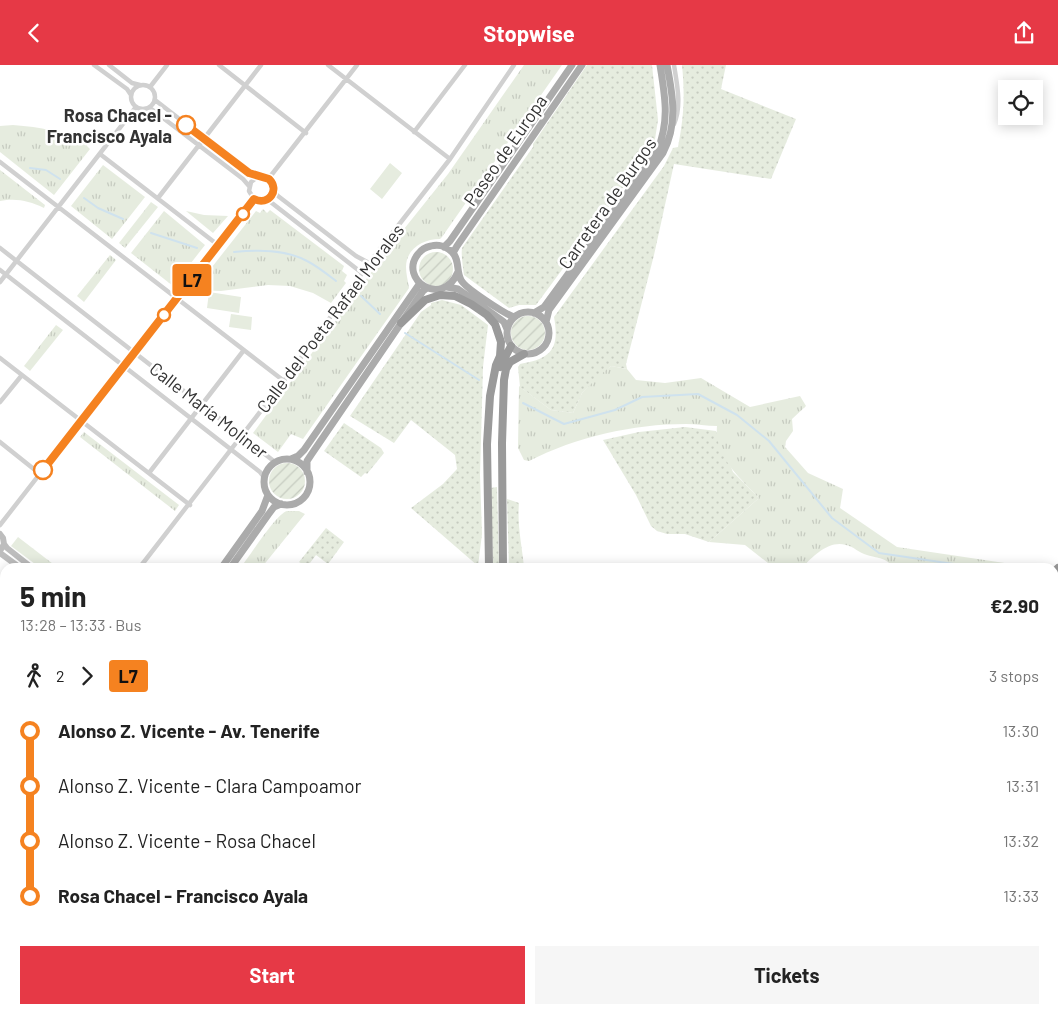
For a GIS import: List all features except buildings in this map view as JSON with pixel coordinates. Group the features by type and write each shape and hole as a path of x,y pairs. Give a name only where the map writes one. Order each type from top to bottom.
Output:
{"highway":[{"path":"401,323 425,300 440,295 455,297 471,304 487,315 495,324 501,341 500,356 496,365 490,396 487,444 489,563"},
{"path":"494,377 510,346"},
{"path":"504,563 502,443 504,380 506,369 510,362 524,354"}],"main road":[{"name":"Paseo de Europa","path":"444,247 572,65"},
{"name":"Paseo de Europa","path":"453,253 582,65"},
{"name":"Carretera de Burgos","path":"534,313 544,307 658,152 666,121 666,105 660,65"},
{"name":"Carretera de Burgos","path":"546,322 549,310 663,153 670,140 672,102 667,65"},
{"path":"458,272 454,280 447,287 438,290 427,288 420,283 416,278 413,264 419,252 431,246 444,247 453,253 462,283 504,313 514,317"},
{"path":"281,504 268,495 264,477 268,469 276,462 298,457 304,450 420,283"},
{"path":"447,287 458,289 504,322 507,329"},
{"path":"234,563 274,507 281,504 298,502 310,489 307,461 423,291 427,288"},
{"path":"522,313 534,313 546,322 549,329 547,343 537,352 519,353 510,346 506,335 507,329 514,317 522,313"},
{"path":"291,459 302,465 308,472"},
{"path":"225,563 262,511 268,495"},
{"path":"0,534 4,538 4,544 0,552 14,563"},
{"path":"4,544 26,563"}],"street":[{"path":"94,65 127,89 136,107 141,109 150,108 243,179 249,186 251,196 254,199 259,201 268,199 274,191"},
{"path":"109,65 132,83 150,87 154,91 155,100 150,108"},
{"path":"150,87 168,65"},
{"path":"219,65 306,133"},
{"path":"158,197 261,65"},
{"path":"328,65 450,159"},
{"path":"269,179 357,65"},
{"path":"414,131 465,65"},
{"name":"Calle del Poeta Rafael Morales","path":"143,563 190,505 284,381 368,263 450,159 514,65"},
{"path":"672,127 677,117 679,105 674,65"},
{"path":"131,95 136,87 141,85"},
{"path":"155,100 249,173 269,179 278,197 368,263"},
{"path":"0,282 136,107"},
{"path":"100,154 218,245"},
{"path":"0,162 284,381"},
{"path":"249,186 254,178 259,177"},
{"path":"0,525 254,199"},
{"path":"268,199 362,273"},
{"name":"Calle María Moliner","path":"0,248 276,462"},
{"name":"Calle María Moliner","path":"0,270 264,477"},
{"path":"150,473 244,350"},
{"path":"0,358 190,505"},
{"path":"0,402 22,375"},
{"path":"0,443 40,474"}],"green space":[{"path":"524,65 562,65 442,237 422,243 412,250 406,267 409,288 303,439 291,434 278,452 253,433 392,244 448,174"},
{"path":"587,65 652,65 658,120 655,139 646,156 536,305 519,305 509,308 464,275 462,248 533,147 533,144"},
{"path":"682,65 726,65 721,89 796,119 771,179 674,164 654,255 626,364 627,369 611,366 582,393 573,413 551,410 520,387 518,367 520,364 539,359 551,351 556,337 554,317 664,166 673,148 678,147 683,106"},
{"path":"0,126 33,127 69,135 87,142 87,146 90,149 54,195 0,152"},
{"path":"390,163 402,173 382,199 370,189"},
{"path":"103,165 145,197 112,239 71,206"},
{"path":"0,170 45,205 44,208 23,201 0,201"},
{"path":"151,202 158,207 125,248 119,243"},
{"path":"263,209 267,213 270,210 344,266 342,271 347,275 344,281 346,283 331,303 313,293 290,286 268,285 221,291 194,290 256,211 260,213"},
{"path":"164,211 205,245 173,286 131,253"},
{"path":"186,211 204,215 228,216 213,233"},
{"path":"436,252 448,257 453,269 448,281 436,286 424,281 419,269 424,257"},
{"path":"110,255 116,260 84,302 77,296"},
{"path":"209,292 241,297 239,313 207,308"},
{"path":"442,300 461,305 488,325 483,367 480,475 482,534 478,563 475,563 411,508 443,484 457,469 455,455 411,420 394,443 350,416 421,312 431,303"},
{"path":"231,314 252,317 251,330 229,327"},
{"path":"528,316 535,317 540,321 544,326 544,340 540,345 535,349 528,350 521,349 516,345 512,340 511,333 512,326 516,321 521,317"},
{"path":"56,325 63,330 30,371 24,366"},
{"path":"611,366 627,369 636,380 665,383 701,378 750,407 800,396 806,406 792,419 793,431 786,441 785,447 808,473 843,489 840,508 897,547 1005,563 888,563 840,544 822,550 807,563 768,563 745,545 709,542 759,498 724,457 717,437 717,426 690,424 625,429 566,445 529,461 524,460 518,448 519,386 551,410 573,413 582,393"},
{"path":"344,423 381,448 384,453 367,474 365,473 361,477 324,451"},
{"path":"685,427 716,431 733,472 759,498 709,542 685,534 667,534 657,531 651,526 636,495 603,440 639,432"},
{"path":"84,432 179,505 175,511 80,437"},
{"path":"287,463 294,464 300,468 304,474 304,488 300,494 294,498 287,499 280,498 274,494 270,488 269,481 270,474 274,468 280,464"},
{"path":"497,487 499,563 493,563 491,488"},
{"path":"507,499 519,503 519,527 524,563 509,563"},
{"path":"287,511 299,511 305,514 265,563 244,563 276,519"},
{"path":"326,528 344,542 329,563 316,555 310,563 299,562"},
{"path":"18,537 52,563 34,563 11,546"}],"waterway":[{"path":"30,168 46,170 60,179"},
{"path":"84,198 98,208 123,219"},
{"path":"151,233 197,248"},
{"path":"234,252 261,251 290,254 311,263 336,281"},
{"path":"361,296 380,314"},
{"path":"405,333 479,380"},
{"path":"523,403 564,424 615,410 642,397 698,394 737,415 769,441 832,518 879,553 947,563"}],"bus line":[{"name":"L7","path":"43,470 254,199 264,201 272,196 274,187 269,179 249,173 186,125"}],"place":[{"name":"Rosa Chacel - Francisco Ayala","path":"186,125"}]}
